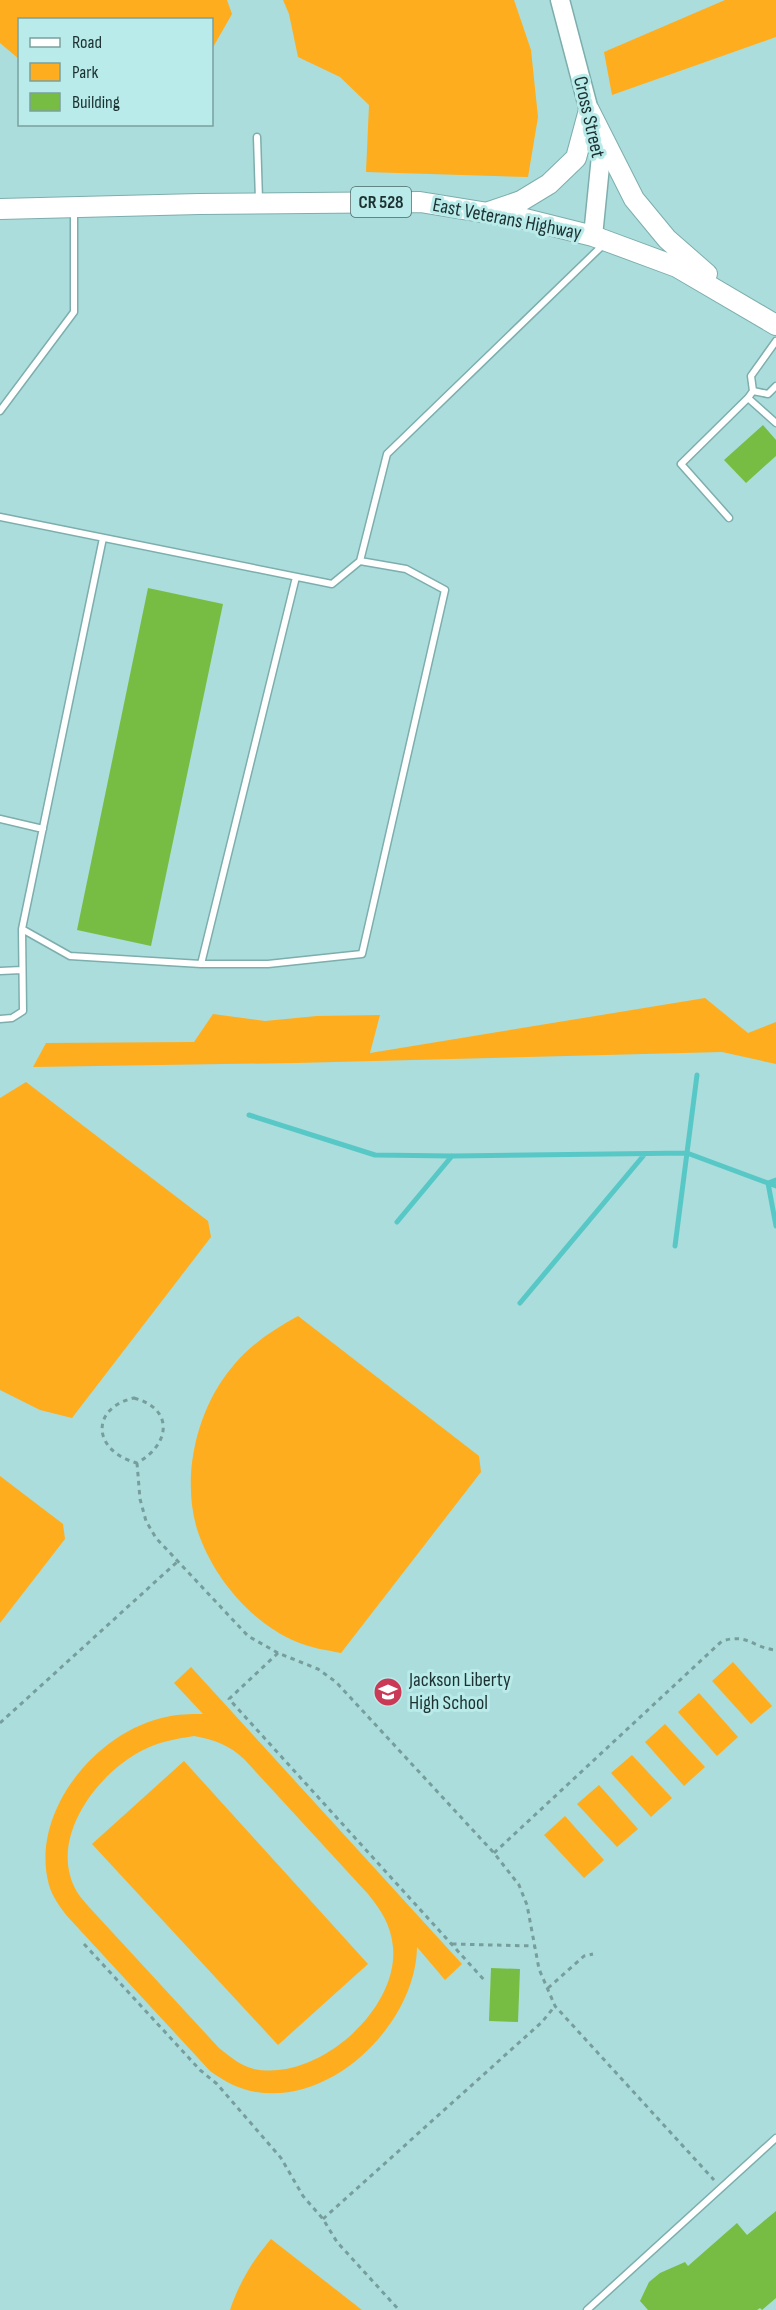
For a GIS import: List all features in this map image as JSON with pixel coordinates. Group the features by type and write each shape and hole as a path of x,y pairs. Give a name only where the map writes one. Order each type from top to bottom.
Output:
{"main road":[{"name":"Cross Street","path":"560,0 601,156 600,239"},
{"path":"487,213 521,201 549,184 576,158 589,110"},
{"path":"589,110 634,199 667,239 742,305"},
{"name":"East Veterans Highway","path":"0,209 420,202 525,219 600,239 677,267 776,325"}],"lane":[{"path":"257,137 259,203"},
{"path":"0,411 74,312 74,207"},
{"path":"0,517 332,584 360,561 387,454 600,239"},
{"path":"729,518 681,464 748,398 753,391 751,376 776,341"},
{"path":"753,391 768,394 776,386"},
{"path":"748,398 776,423"},
{"path":"0,1019 12,1018 23,1011 22,928 103,537"},
{"path":"22,928 69,956 201,964 268,964 362,954 445,590 406,569 360,561"},
{"path":"201,964 296,577"},
{"path":"0,819 43,829"},
{"path":"0,971 22,970"},
{"path":"586,2310 776,2138"}],"path":[{"path":"134,1398 154,1407 164,1427 157,1447 146,1458 136,1463 122,1459 112,1452 104,1443 102,1430 105,1418 113,1408 122,1401 134,1398"},
{"path":"136,1463 140,1499 146,1521 156,1538 177,1562 248,1636 278,1653 318,1669 336,1682 494,1853 519,1885 527,1905 539,1969 555,2006 721,2187"},
{"path":"0,1723 177,1562"},
{"path":"494,1853 722,1641 734,1637 776,1650"},
{"path":"278,1653 229,1699 485,1980"},
{"path":"84,1944 238,2108 281,2158 303,2196 323,2219 337,2242 399,2310"},
{"path":"452,1944 535,1946"},
{"path":"547,1988 584,1956 593,1954"},
{"path":"323,2219 542,2022 555,2006"}],"green space":[{"path":"0,0 227,0 232,14 213,47 213,18 18,18 18,58 0,43"},
{"path":"283,0 514,0 531,50 538,117 528,177 366,172 369,105 340,77 298,57 289,14"},
{"path":"725,0 776,0 776,37 612,95 604,52"},
{"path":"705,998 748,1033 776,1022 776,1064 722,1052 33,1067 46,1043 194,1042 213,1014 265,1021 317,1016 380,1015 370,1053"},
{"path":"26,1082 208,1221 211,1237 72,1418 40,1410 0,1390 0,1098"},
{"path":"298,1316 479,1456 481,1472 341,1653 297,1642 280,1634 249,1610 235,1596 212,1564 197,1529 192,1508 192,1465 196,1443 210,1402 220,1383 255,1344"},
{"path":"0,1476 63,1524 65,1539 0,1623"},
{"path":"733,1662 772,1706 751,1724 712,1681"},
{"path":"191,1667 462,1964 445,1980 417,1947 413,1975 402,2003 386,2029 365,2052 341,2072 314,2085 285,2093 256,2092 231,2084 210,2071 67,1916 50,1889 45,1857 49,1830 59,1803 74,1779 93,1757 116,1739 140,1725 171,1716 203,1714 174,1683","holes":["194,1736 215,1741 244,1759 368,1894 388,1925 393,1947 391,1971 383,1994 368,2017 349,2036 327,2053 303,2064 278,2070 254,2069 240,2063 219,2048 89,1907 71,1880 68,1857 70,1838 76,1820 98,1787 111,1772 141,1751 160,1743"]},
{"path":"699,1693 738,1737 717,1756 678,1712"},
{"path":"665,1724 705,1767 684,1786 645,1742"},
{"path":"632,1755 672,1798 651,1817 611,1773"},
{"path":"184,1761 368,1964 278,2045 92,1844"},
{"path":"599,1785 638,1829 617,1847 577,1804"},
{"path":"565,1816 604,1860 584,1878 544,1835"},
{"path":"271,2239 362,2310 230,2310 247,2272"}],"building":[{"path":"763,425 776,440 776,456 746,483 724,460"},
{"path":"148,588 223,604 151,946 77,930"},
{"path":"491,1968 520,1969 518,2022 489,2021"},
{"path":"776,2211 776,2298 762,2310 760,2308 757,2310 648,2310 640,2301 649,2282 660,2273 685,2262 688,2266 737,2223 747,2235"}],"waterway":[{"path":"675,1246 697,1075"},
{"path":"249,1115 375,1155 687,1153 776,1186"},
{"path":"520,1303 644,1155"},
{"path":"397,1222 452,1156"},
{"path":"776,1180 768,1183 776,1226"}],"place":[{"name":"Jackson Liberty High School","path":"388,1692"}]}
